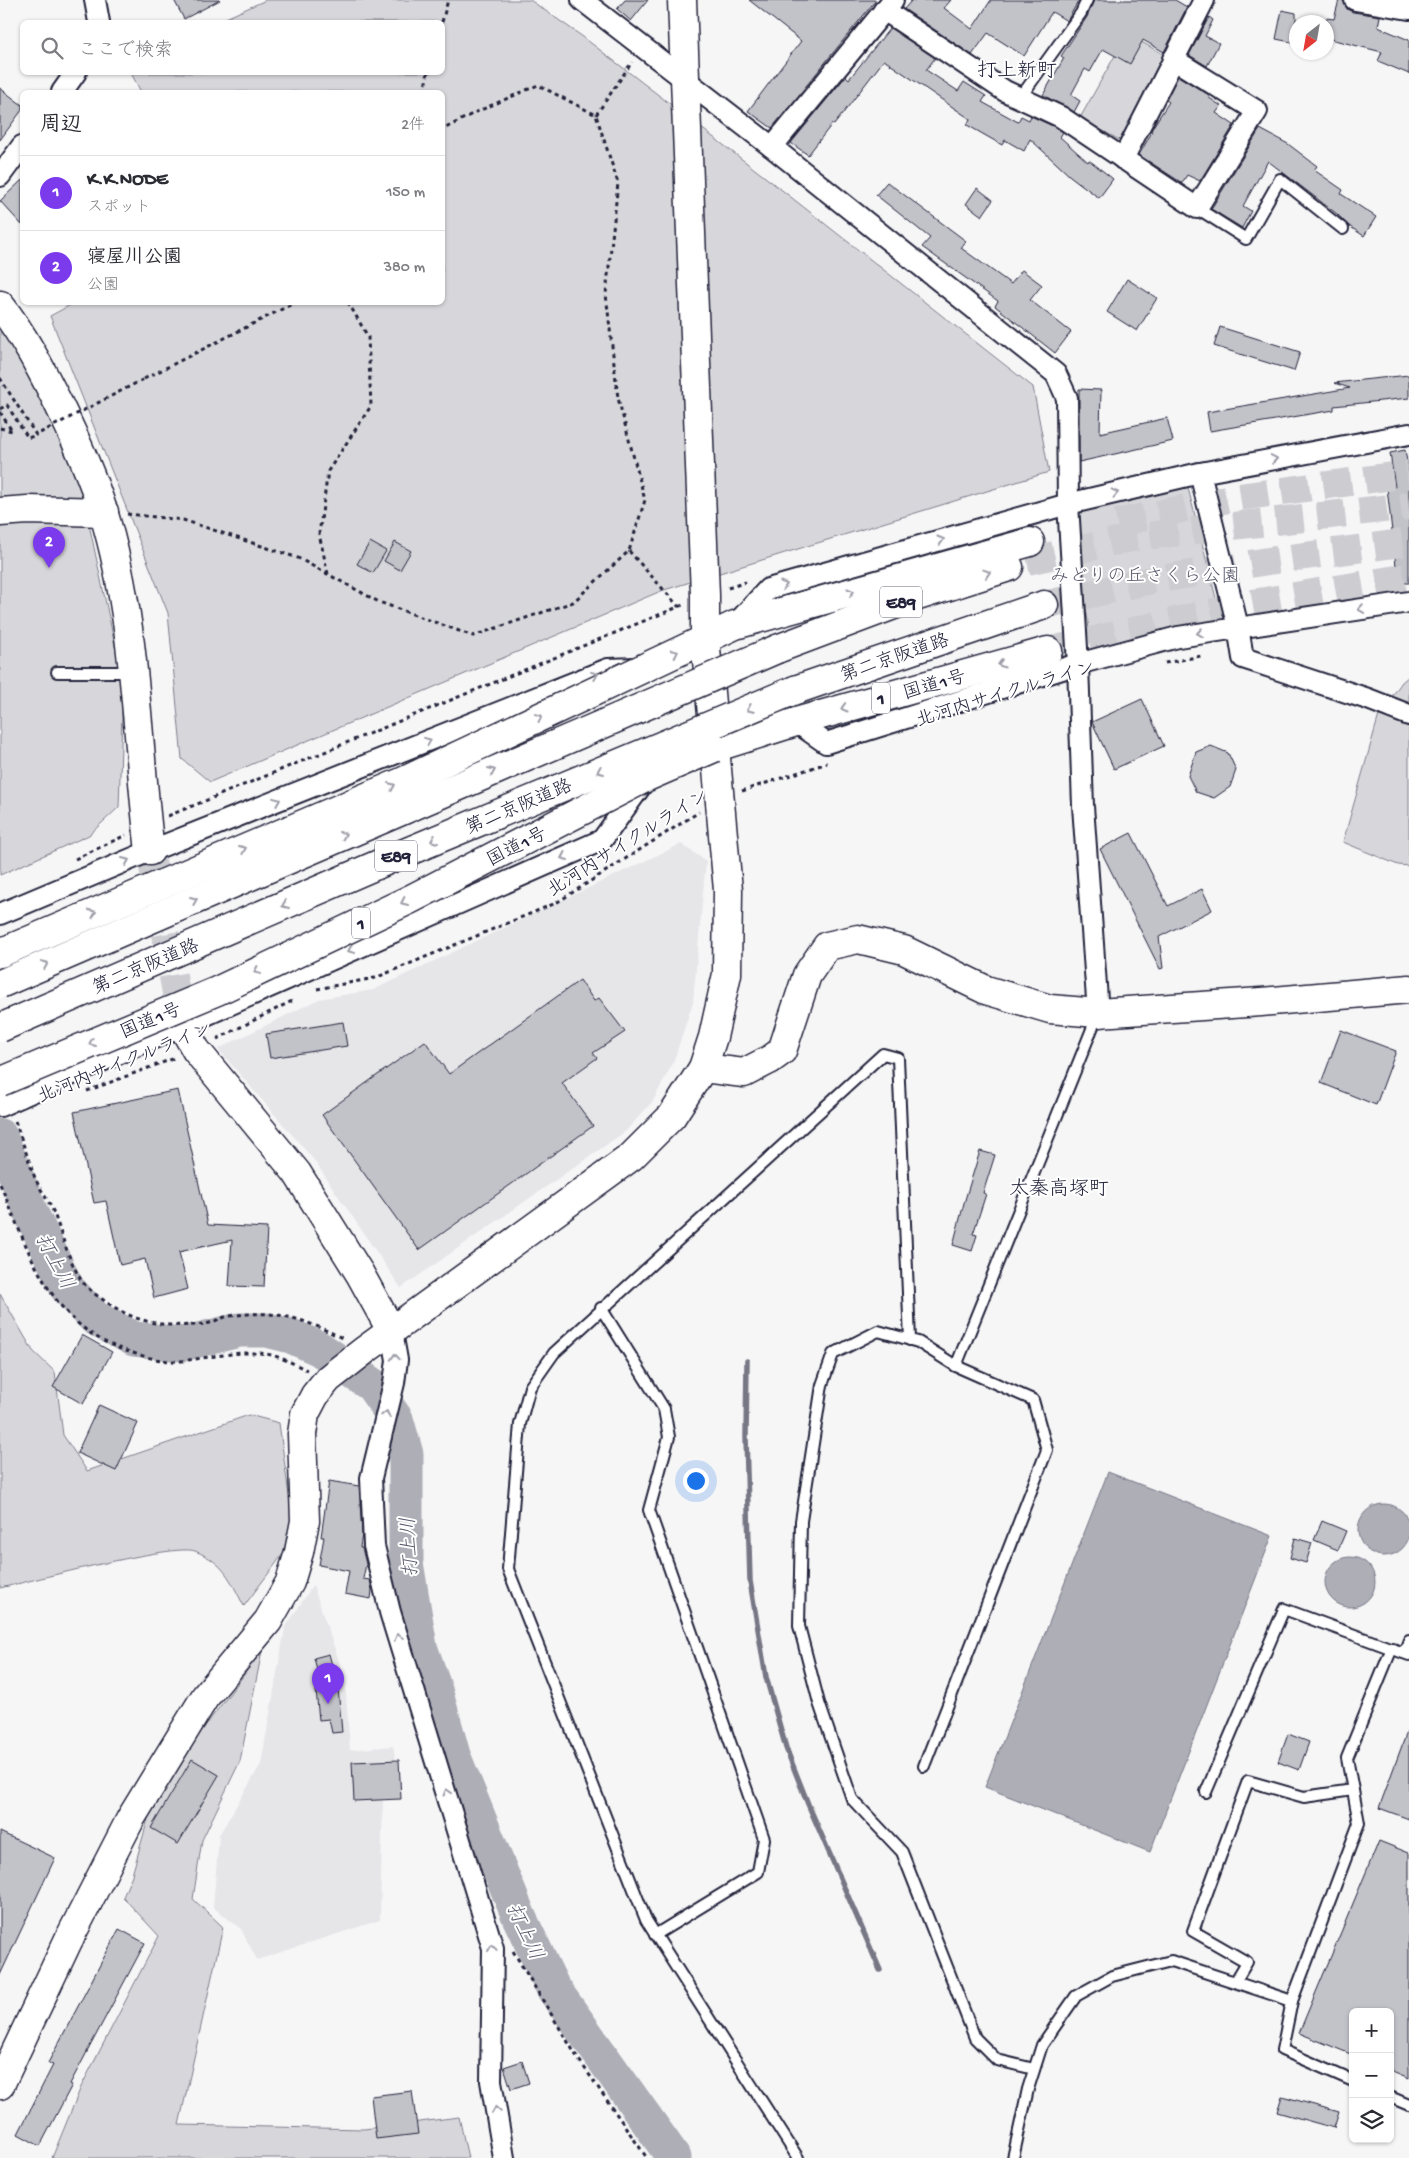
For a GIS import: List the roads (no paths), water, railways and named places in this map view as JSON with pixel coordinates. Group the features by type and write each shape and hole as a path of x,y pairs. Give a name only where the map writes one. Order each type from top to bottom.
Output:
{"main road":[{"path":"0,2085 68,1941 131,1818 205,1697 268,1621 290,1582 305,1522 302,1434 305,1414 315,1395 318,1374 356,1346 392,1332 631,1157 672,1116 703,1068 713,1037 726,974 728,890 705,638 705,595 682,0"},
{"path":"0,305 41,368 91,475 104,512 118,568 134,672 150,851"},
{"path":"0,512 28,510 104,512"},
{"name":"E89","path":"0,984 777,649 918,596 1028,551 734,625"},
{"name":"第二京阪道路","path":"0,1028 402,854 795,690 1044,605"},
{"path":"0,953 402,782 734,625"},
{"name":"国道1号","path":"0,1082 226,986 411,899 647,777 714,748 796,722 1048,651"},
{"path":"703,1068 744,1073 782,1051 807,975 827,946 858,939 904,950 986,990 1050,1009 1098,1013 1261,1002 1409,989"},
{"path":"182,1025 196,1050 297,1173 360,1274 392,1332"}],"street":[{"path":"95,0 99,20"},
{"path":"582,0 772,147 1056,374 1066,398 1068,504 1078,664 1083,806 1098,1013"},
{"path":"1123,158 1204,0"},
{"path":"1361,0 1409,9"},
{"path":"772,147 888,5 1005,91 1061,117 1197,208 1257,111 1174,59"},
{"path":"63,90 74,75"},
{"path":"2,167 20,148"},
{"path":"734,625 768,589 1068,504 1200,473 1409,434"},
{"path":"1200,473 1238,628 1243,658 1368,699 1409,715"},
{"path":"796,722 826,743 1078,664 1178,637 1409,602"},
{"path":"0,914 150,851 608,670 646,667"},
{"path":"7,1116 182,1025 602,840 647,777"},
{"path":"392,1332 397,1360 394,1383 371,1478 374,1546 390,1612 493,1948 492,2081 504,2158"}],"lane":[{"path":"1020,98 1081,13 1087,0"},
{"path":"1197,208 1246,240 1280,179 1343,229"},
{"path":"57,672 134,672"},
{"path":"956,1366 1098,1013"},
{"path":"798,2158 646,1920 508,1570 520,1424 530,1387 554,1352 883,1054 898,1058 910,1340"},
{"path":"601,1308 664,1409 669,1437 650,1510 764,1839 758,1872 655,1935"},
{"path":"924,1766 1047,1450 1033,1400 956,1366 918,1342 878,1331 833,1354 822,1385 801,1521 799,1626 819,1703 852,1799 902,1852 975,2038 997,2060 1034,2069"},
{"path":"1206,1792 1284,1609 1407,1654 1409,1640"},
{"path":"1349,2078 1282,2050 1292,2001 1360,1824 1347,1758 1392,1648"},
{"path":"1235,1982 1247,1962 1193,1931 1248,1781 1304,1797 1353,1790"},
{"path":"1013,2158 1034,2069 1042,2045 1076,1996 1112,1976 1171,1960 1292,2001"},
{"path":"1392,2098 1409,2105"}],"waterway":[{"name":"打上川","path":"0,1136 31,1213 67,1288 95,1318 134,1339 182,1344 239,1330 267,1330 291,1336 320,1349 372,1385 396,1419 406,1454 406,1563 420,1647 435,1690 453,1755 519,1917 553,1988 674,2158"},
{"path":"747,1361 746,1436 750,1581 766,1677 786,1748 808,1804 880,1970"}],"tunnel":[{"path":"1117,523 1232,498 1409,474"},
{"path":"1027,561 1136,537 1409,506"},
{"path":"1044,605 1142,582 1268,561 1409,542"},
{"path":"1048,651 1247,604 1409,577"},
{"path":"150,851 182,1025"}],"place":[{"name":"寝屋川公園","path":"49,568"},
{"name":"K.K.NODE","path":"328,1704"}],"district":[{"name":"打上新町","path":"1017,69"},
{"name":"太秦高塚町","path":"1059,1187"}],"park label":[{"name":"みどりの丘さくら公園","path":"1145,574"}]}
